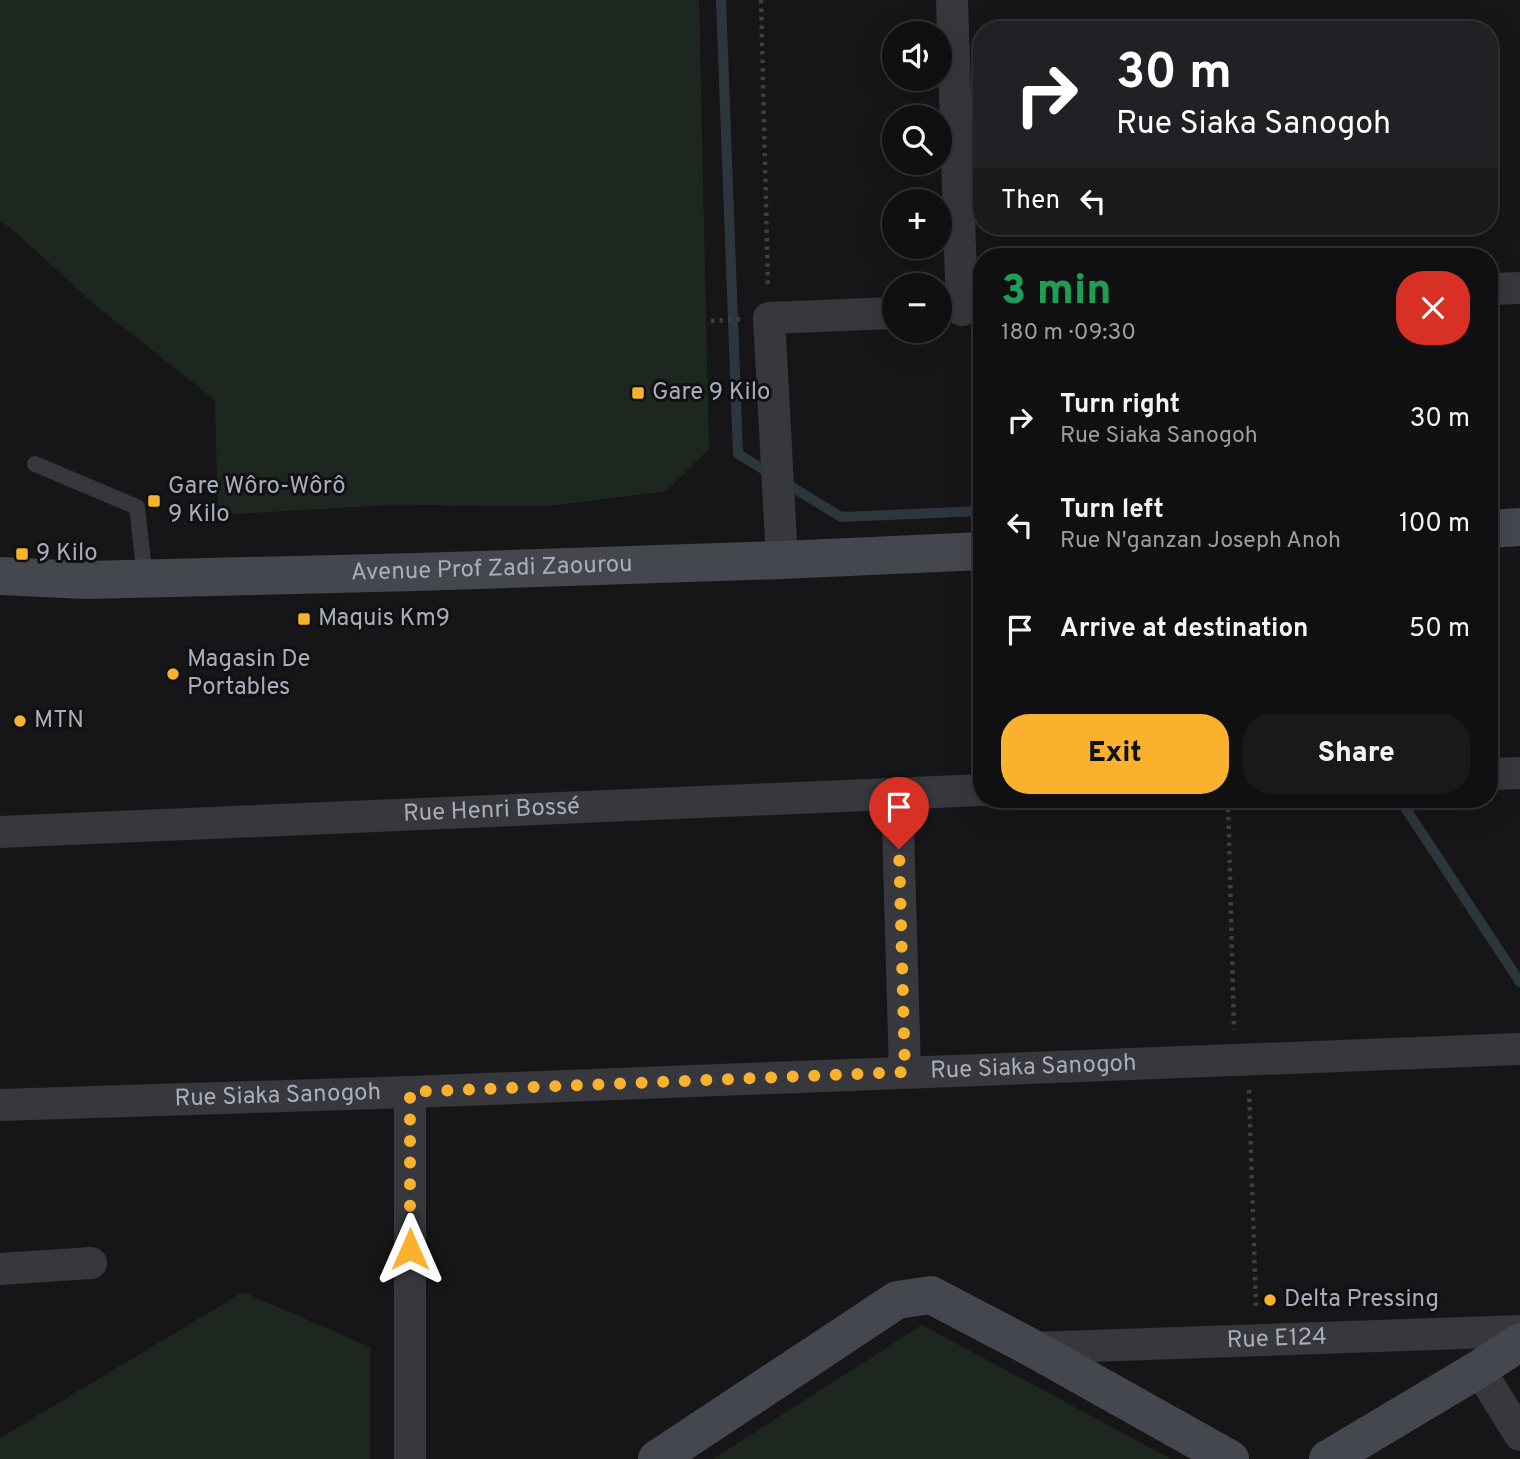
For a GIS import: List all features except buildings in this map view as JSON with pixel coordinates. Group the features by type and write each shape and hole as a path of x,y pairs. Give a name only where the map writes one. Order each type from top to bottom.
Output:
{"main road":[{"path":"1498,528 1520,527"},
{"name":"Avenue Prof Zadi Zaourou","path":"0,576 86,580 145,579 973,551"},
{"path":"657,1459 897,1300 931,1295 1032,1348 1230,1459"},
{"path":"1328,1459 1520,1342"}],"street":[{"path":"961,310 952,0 972,0"},
{"path":"1498,289 1520,288"},
{"path":"782,559 769,318 882,313"},
{"path":"1498,774 1520,773"},
{"name":"Rue Henri Bossé","path":"0,832 973,790"},
{"path":"897,793 905,1072"},
{"name":"Rue Siaka Sanogoh","path":"0,1105 410,1092 1520,1049"},
{"path":"410,1092 411,1459"},
{"path":"0,1269 91,1263"},
{"name":"Rue E124","path":"1032,1348 1520,1331"},
{"path":"1479,1368 1520,1434"}],"lane":[{"path":"35,464 136,507 145,579"}],"path":[{"path":"761,0 769,318"},
{"path":"1227,808 1257,1341"}],"shaded area":[{"path":"0,0 699,0 709,449 666,491 550,506 388,505 218,515 215,400 94,304 11,228 0,222"},
{"path":"243,1292 370,1347 370,1459 0,1459 0,1438"},
{"path":"922,1325 1171,1459 713,1459"}],"waterway":[{"path":"721,0 738,454 771,474"},
{"path":"784,482 841,517 973,511"},
{"path":"1405,808 1520,982"}],"place":[{"name":"Gare 9 Kilo","path":"638,393"},
{"name":"Gare Wôro-Wôrô 9 Kilo","path":"154,501"},
{"name":"9 Kilo","path":"22,554"},
{"name":"Maquis Km9","path":"304,619"},
{"name":"Magasin De Portables","path":"173,674"},
{"name":"MTN","path":"20,721"},
{"name":"Delta Pressing","path":"1270,1300"}],"route":[{"path":"410,1249 410,1092 905,1072 899,849"}]}
